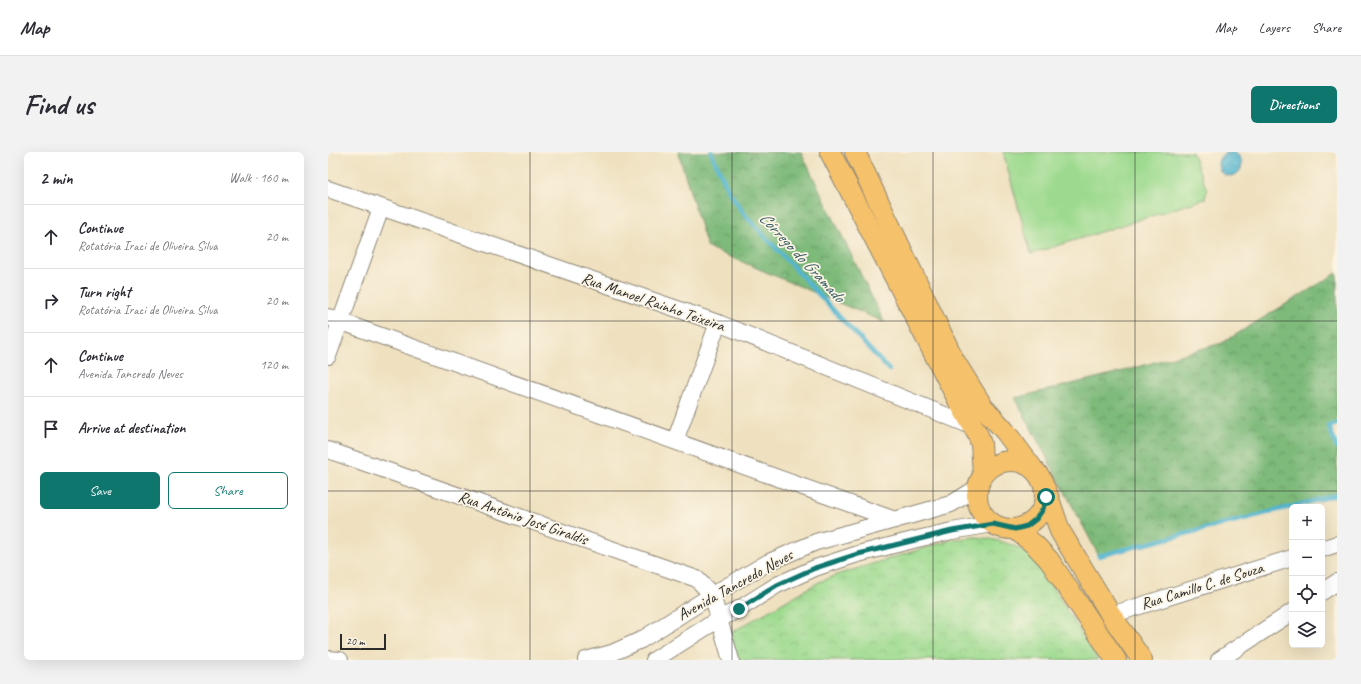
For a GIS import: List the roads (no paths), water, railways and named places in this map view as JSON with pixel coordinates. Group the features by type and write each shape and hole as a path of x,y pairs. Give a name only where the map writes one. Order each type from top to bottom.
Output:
{"main road":[{"path":"830,152 958,400 978,435 981,444 980,481 976,494 978,506 984,516 993,524 1015,529 1035,545 1049,560 1116,660"},
{"path":"855,152 954,360 983,407 1004,430 1031,466 1039,474 1046,489 1060,532 1111,615 1142,660"},
{"path":"980,481 993,465 1006,460 1019,461 1031,466"},
{"path":"1015,529 1027,526 1036,519 1043,509 1046,489"}],"street":[{"name":"Rua Manoel Rainho Teixeira","path":"328,189 718,323 974,427"},
{"path":"328,356 334,319 380,208"},
{"path":"334,319 895,520"},
{"path":"675,441 718,323"},
{"name":"Rua Antônio José Giraldis","path":"328,450 697,579 712,594"},
{"name":"Avenida Tancredo Neves","path":"586,660 612,654 641,640 712,594 769,562 816,542 951,504 980,481"},
{"name":"Avenida Tancredo Neves","path":"654,660 777,585 815,568 858,554 913,540 993,524"},
{"path":"1325,548 1337,544"},
{"name":"Rua Camillo C. de Souza","path":"1111,615 1289,559"},
{"path":"1325,590 1337,582"},
{"path":"712,594 731,660"},
{"path":"1219,660 1289,614"},
{"path":"328,659 340,660"}],"water":[{"path":"1230,152 1235,153 1241,159 1241,169 1235,175 1230,176 1225,175 1219,169 1218,164 1219,159 1225,153"}],"waterway":[{"name":"Córrego do Gramado","path":"711,152 729,192 745,215 889,370"},
{"path":"1337,424 1329,426 1337,448"},
{"path":"1099,556 1337,495"}]}
